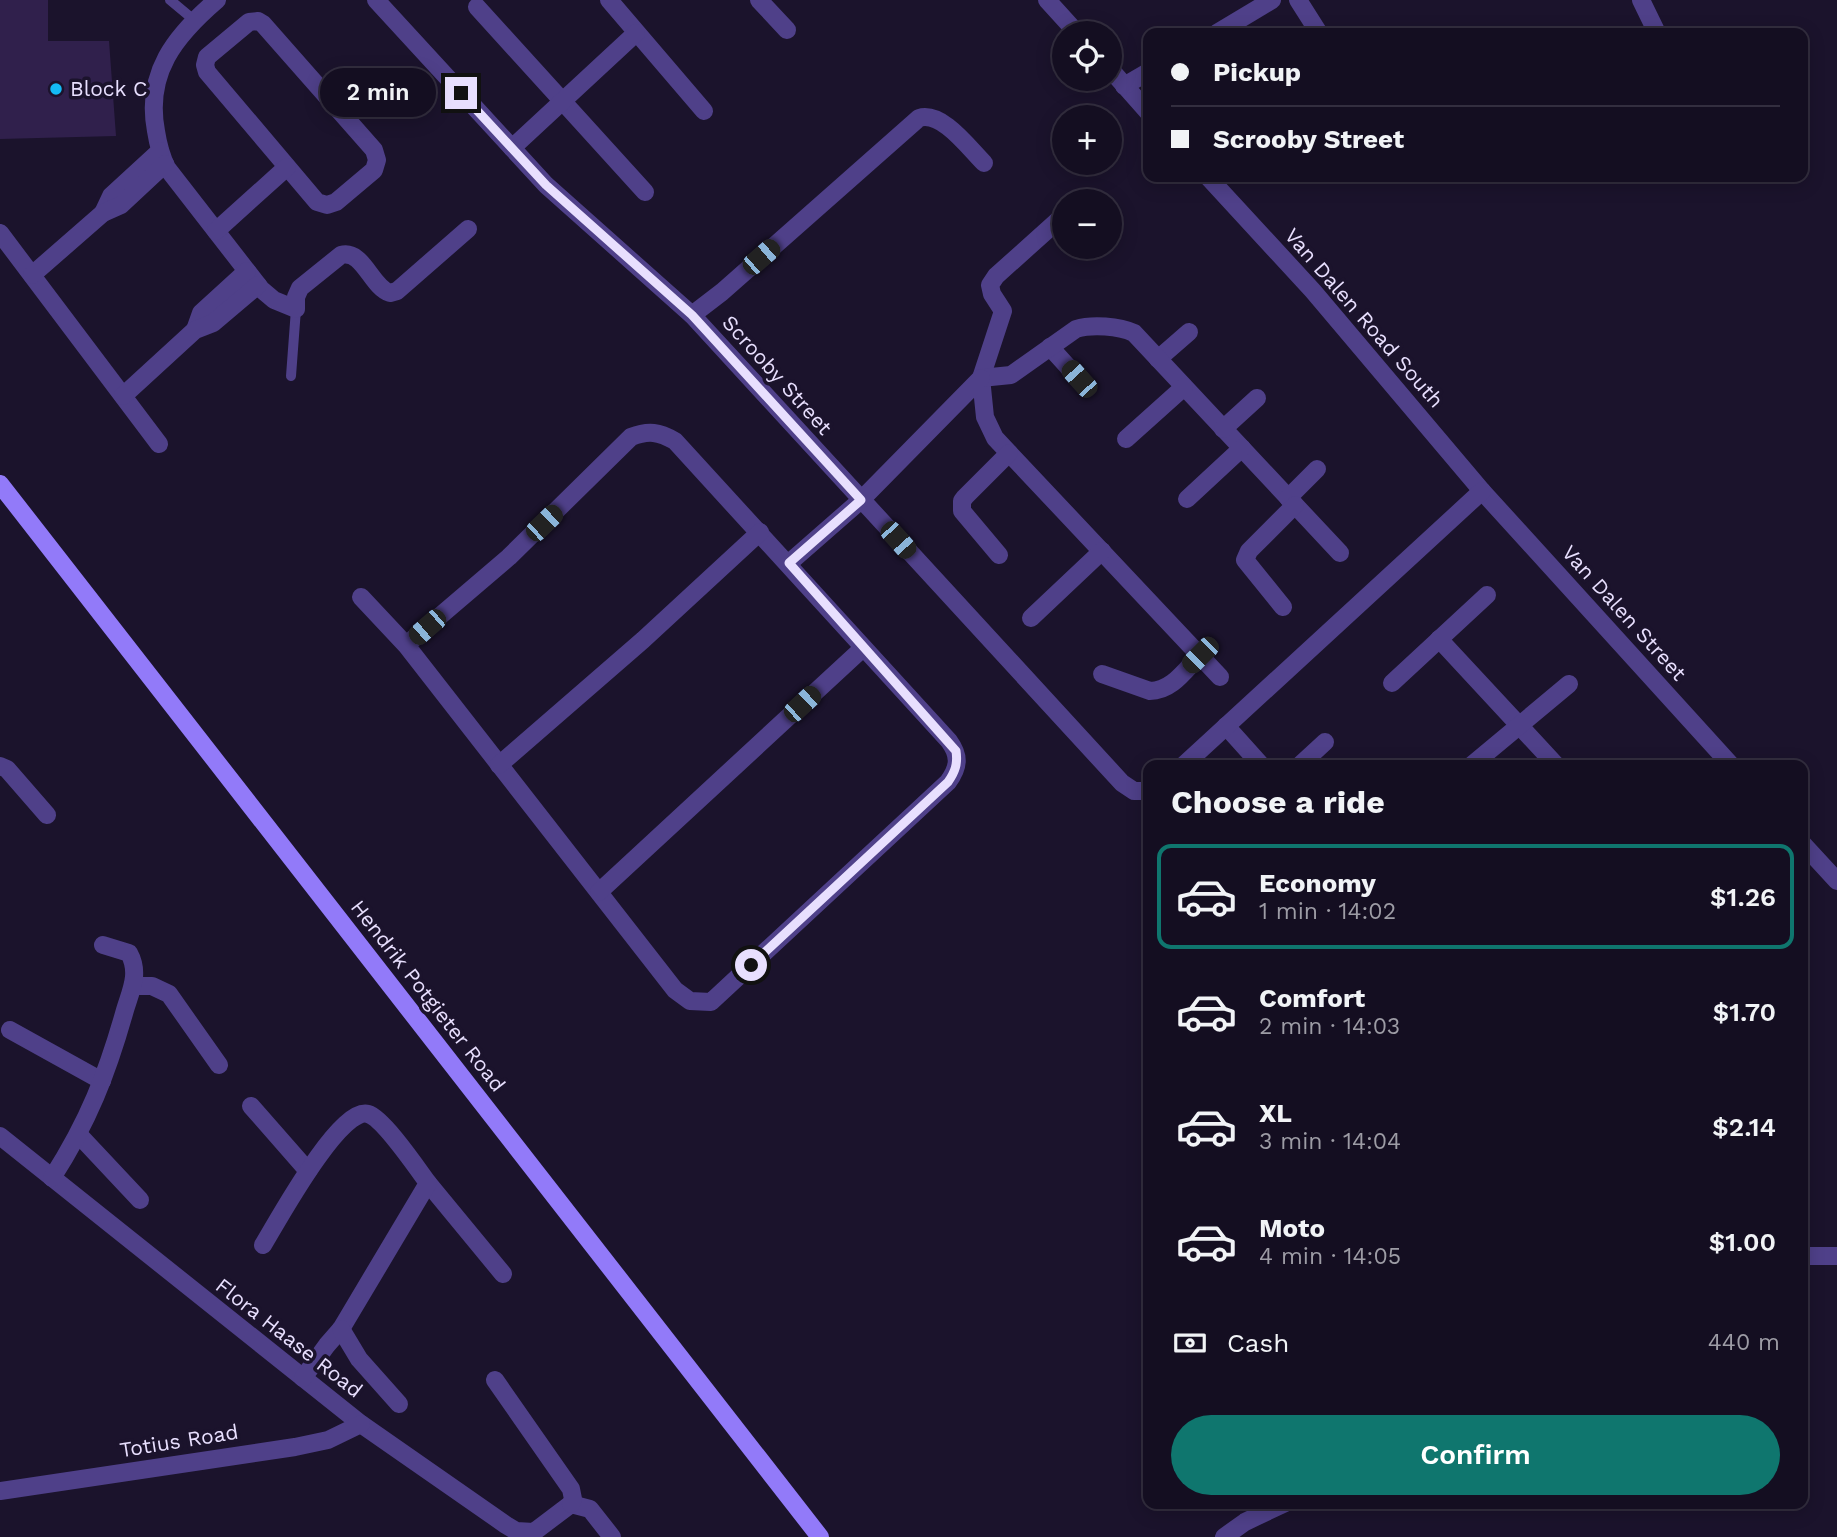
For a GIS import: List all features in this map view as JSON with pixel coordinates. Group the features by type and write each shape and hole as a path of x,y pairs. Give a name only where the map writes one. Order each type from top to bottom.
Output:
{"main road":[{"name":"Hendrik Potgieter Road","path":"0,484 820,1537"}],"street":[{"path":"216,0 194,20 168,54 157,78 152,99 154,121 162,158 252,278 274,300 296,309 296,297 300,288 347,253 355,257 378,286 390,293 397,291 468,229"},
{"name":"Scrooby Street","path":"376,0 546,185 692,315 1122,783 1141,791"},
{"path":"609,0 704,110"},
{"path":"759,0 787,30"},
{"path":"1047,0 1066,21"},
{"path":"1225,28 1272,0"},
{"path":"1298,0 1316,28"},
{"path":"1642,0 1655,28"},
{"path":"477,7 645,192"},
{"path":"258,21 263,24 374,150 377,160 374,170 336,202 327,205 317,202 287,167 207,72 205,65 207,57 250,22 258,21"},
{"path":"512,148 636,33"},
{"path":"1124,86 1143,75"},
{"path":"1122,84 1143,107"},
{"path":"692,315 722,292 919,118 927,116 940,120 984,163"},
{"path":"32,275 103,214 121,205 162,158"},
{"path":"216,231 287,167"},
{"name":"Van Dalen Road South","path":"1213,182 1313,291 1482,491"},
{"path":"1052,226 992,280 990,290 1001,306 1002,316 981,378 985,417 989,428 995,438 1220,677"},
{"path":"0,233 159,444"},
{"path":"123,396 195,330 213,323 252,278"},
{"path":"789,563 861,500 981,378 1011,375 1071,331 1082,327 1121,329 1134,333 1340,553"},
{"path":"1158,359 1189,332"},
{"path":"1050,347 1079,379"},
{"path":"1126,439 1184,387"},
{"path":"1223,429 1257,398"},
{"path":"361,597 406,645 680,996 690,1001 711,1002 948,782 958,760 949,741 789,563 675,441 661,433 647,431 631,437 509,557 406,645"},
{"path":"1187,499 1242,448"},
{"path":"999,555 962,511 962,506 965,497 1010,453"},
{"path":"1283,607 1245,560 1249,551 1317,469"},
{"path":"1189,760 1482,491"},
{"name":"Van Dalen Street","path":"1482,491 1726,760"},
{"path":"499,765 643,640 760,533"},
{"path":"1031,618 1102,551"},
{"path":"1392,684 1487,595"},
{"path":"1439,639 1551,760"},
{"path":"599,892 863,648"},
{"path":"1102,674 1157,691 1169,686 1200,655"},
{"path":"1478,760 1569,684"},
{"path":"1226,726 1257,760"},
{"path":"1305,760 1325,742"},
{"path":"0,766 7,769 47,815"},
{"path":"1808,850 1837,881"},
{"path":"52,1178 79,1135 115,1051 133,986 134,962 129,954 103,945"},
{"path":"133,986 152,986 169,995 219,1065"},
{"path":"10,1030 102,1081"},
{"path":"251,1106 308,1171"},
{"path":"263,1245 308,1171 346,1121 355,1114 364,1112 378,1119 503,1274"},
{"path":"79,1135 140,1200"},
{"name":"Flora Haase Road","path":"0,1136 361,1424 516,1531 534,1532 566,1507"},
{"path":"303,1378 341,1329 428,1183"},
{"path":"1808,1256 1837,1256"},
{"path":"341,1329 359,1359 399,1404"},
{"path":"495,1380 571,1489 566,1507 590,1509 612,1537"},
{"name":"Totius Road","path":"0,1491 295,1447 328,1440 361,1424"},
{"path":"1223,1537 1245,1522 1272,1509"}],"lane":[{"path":"170,0 194,20"},
{"path":"291,376 296,309"}],"building":[{"name":"Block C","path":"0,0 48,0 48,41 109,41 116,136 0,139"}],"place":[{"name":"Block C","path":"56,89"}],"route":[{"path":"461,93 546,185 692,315 861,500 789,563 956,751 958,760 948,782 751,965"}]}
